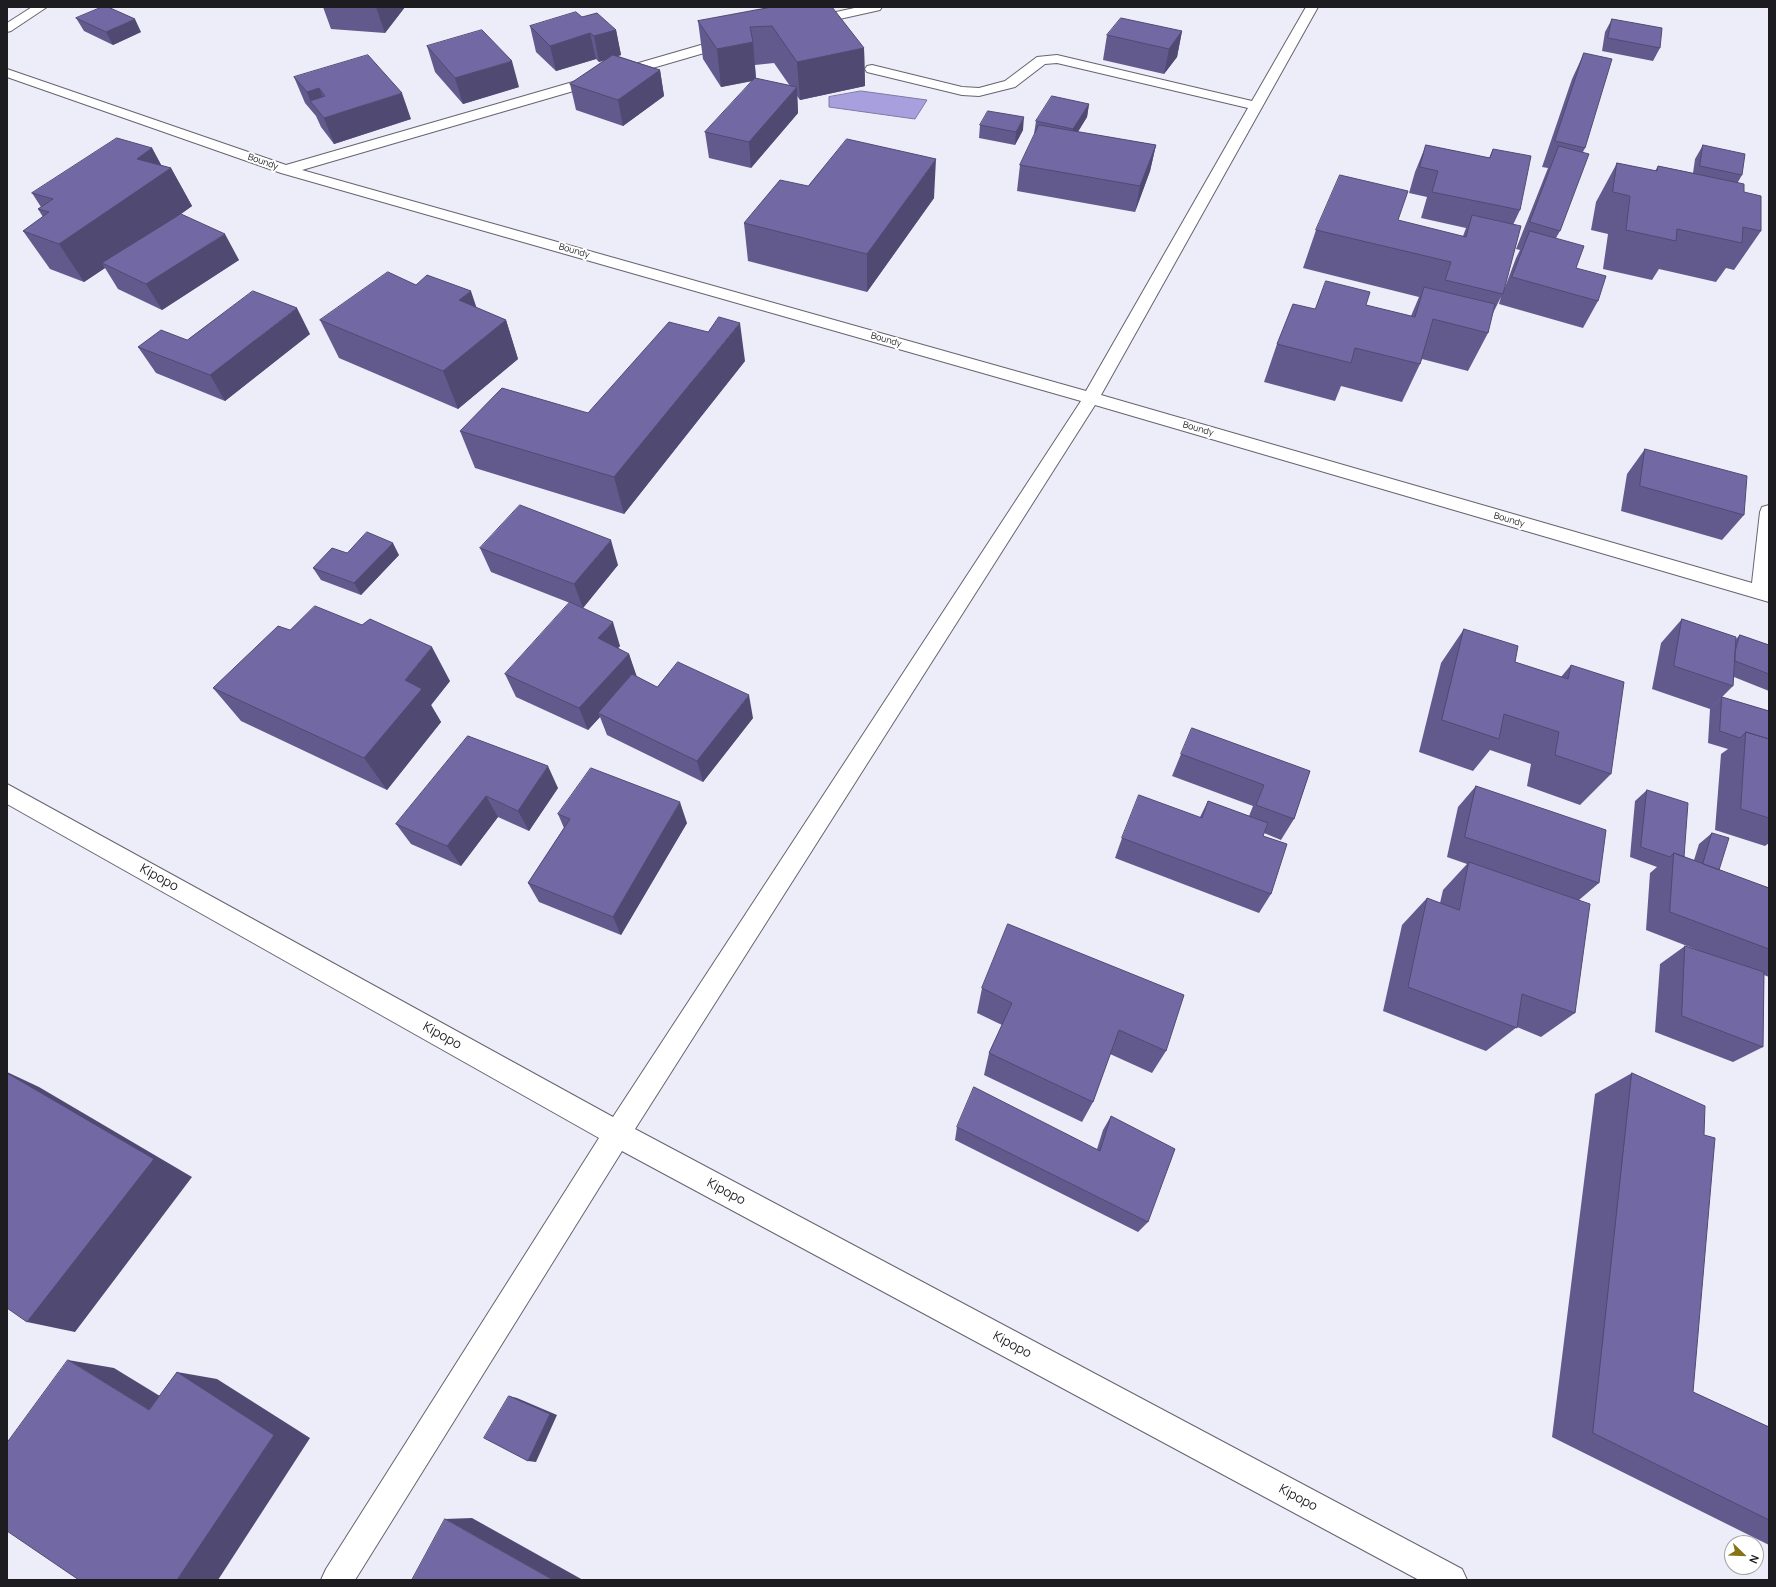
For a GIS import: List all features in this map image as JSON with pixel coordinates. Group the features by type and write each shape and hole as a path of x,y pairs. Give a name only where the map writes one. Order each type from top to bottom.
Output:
{"street":[{"path":"7,28 41,7"},
{"path":"798,24 876,7"},
{"path":"337,1580 617,1134 1091,398 1312,7"},
{"path":"286,170 744,37"},
{"path":"872,69 962,91 979,92 1010,84 1042,60 1057,59 1256,106"},
{"name":"Boundy","path":"7,73 286,170 1091,398 1765,594"},
{"path":"1765,594 1769,512"},
{"name":"Kipopo","path":"7,793 617,1134 1451,1580"}],"shaded area":[{"path":"861,91 927,100 915,119 829,107 829,97"}],"building":[{"path":"102,7 108,7 135,19 106,32 76,18"},
{"path":"772,7 832,7 864,48 797,62 772,26 750,27 753,42 717,49 698,21"},
{"path":"576,12 582,17 597,13 616,30 594,36 590,33 550,46 530,26"},
{"path":"1121,18 1182,31 1169,49 1107,35"},
{"path":"1612,19 1662,28 1660,48 1608,38"},
{"path":"482,30 512,61 455,78 427,46"},
{"path":"1584,53 1612,59 1585,148 1555,141"},
{"path":"368,55 402,93 324,118 310,101 325,96 319,88 307,92 294,77"},
{"path":"613,55 660,70 618,100 570,84"},
{"path":"755,78 797,87 749,142 705,132"},
{"path":"1052,96 1089,104 1073,129 1036,121"},
{"path":"988,111 1024,117 1016,132 980,125"},
{"path":"1039,125 1156,145 1140,186 1020,165"},
{"path":"117,138 152,148 137,159 171,168 59,244 23,231 49,212 38,209 53,199 32,193"},
{"path":"847,139 936,159 867,254 744,223 780,180 808,186"},
{"path":"1426,145 1490,158 1493,149 1531,156 1520,210 1432,192 1438,171 1420,167"},
{"path":"1703,145 1745,154 1742,175 1700,166"},
{"path":"1559,146 1589,154 1560,231 1530,222"},
{"path":"1617,163 1657,171 1658,166 1744,184 1744,192 1761,196 1761,231 1743,227 1742,243 1677,229 1676,241 1626,230 1630,196 1613,192"},
{"path":"1340,175 1408,191 1398,220 1466,237 1472,215 1521,226 1503,294 1445,280 1451,262 1316,230"},
{"path":"181,214 225,234 146,284 102,263"},
{"path":"1530,231 1584,246 1576,268 1606,276 1598,301 1512,277"},
{"path":"388,272 416,285 427,275 471,291 459,300 506,320 443,371 320,320"},
{"path":"1326,281 1370,292 1366,305 1415,317 1424,287 1495,304 1488,333 1433,319 1420,364 1355,348 1351,363 1277,344 1293,304 1315,309"},
{"path":"253,291 297,308 210,375 138,347 161,330 187,340"},
{"path":"719,317 740,323 614,477 460,431 502,388 588,413 669,322 708,332"},
{"path":"1645,449 1747,476 1744,515 1640,486"},
{"path":"520,505 611,540 574,584 480,548"},
{"path":"367,532 393,543 354,583 313,568 332,548 347,553"},
{"path":"570,602 613,622 598,638 629,654 579,708 505,674"},
{"path":"315,606 362,625 370,619 432,647 405,680 422,689 364,758 213,688 278,626 290,630"},
{"path":"1682,619 1736,637 1733,686 1674,666"},
{"path":"1464,629 1518,646 1515,662 1568,679 1571,665 1624,682 1611,774 1555,755 1559,732 1504,714 1499,739 1442,720"},
{"path":"1740,635 1769,645 1769,674 1735,661 1735,652"},
{"path":"678,662 749,695 697,761 598,713 632,674 657,687"},
{"path":"1722,697 1769,711 1769,739 1746,732 1740,738 1720,731"},
{"path":"1192,728 1310,771 1294,819 1256,805 1264,785 1181,754"},
{"path":"1746,732 1769,739 1769,818 1741,809"},
{"path":"468,736 548,766 518,811 486,796 447,846 396,824"},
{"path":"591,768 680,802 613,917 528,883 570,819 558,814"},
{"path":"1476,786 1606,830 1599,883 1465,837"},
{"path":"1647,790 1688,803 1684,857 1674,853 1670,857 1641,847"},
{"path":"1139,795 1202,818 1208,801 1268,823 1263,836 1287,844 1271,894 1122,838"},
{"path":"1712,833 1729,838 1719,870 1703,864"},
{"path":"1674,853 1769,888 1769,949 1670,912"},
{"path":"1469,862 1590,904 1575,1013 1522,994 1517,1028 1408,987 1427,898 1459,910"},
{"path":"1008,924 1184,995 1166,1051 1119,1030 1093,1102 989,1053 1012,1003 982,988"},
{"path":"1685,946 1764,972 1763,1047 1682,1016"},
{"path":"7,1073 154,1159 27,1322 7,1308"},
{"path":"1632,1073 1705,1106 1704,1135 1715,1138 1693,1392 1769,1427 1769,1520 1593,1433"},
{"path":"974,1087 1100,1151 1111,1116 1175,1149 1148,1222 957,1127"},
{"path":"68,1360 149,1410 177,1372 274,1435 177,1580 79,1580 7,1531 7,1443"},
{"path":"509,1396 550,1414 528,1461 484,1438"},
{"path":"445,1519 553,1580 412,1580"}]}
